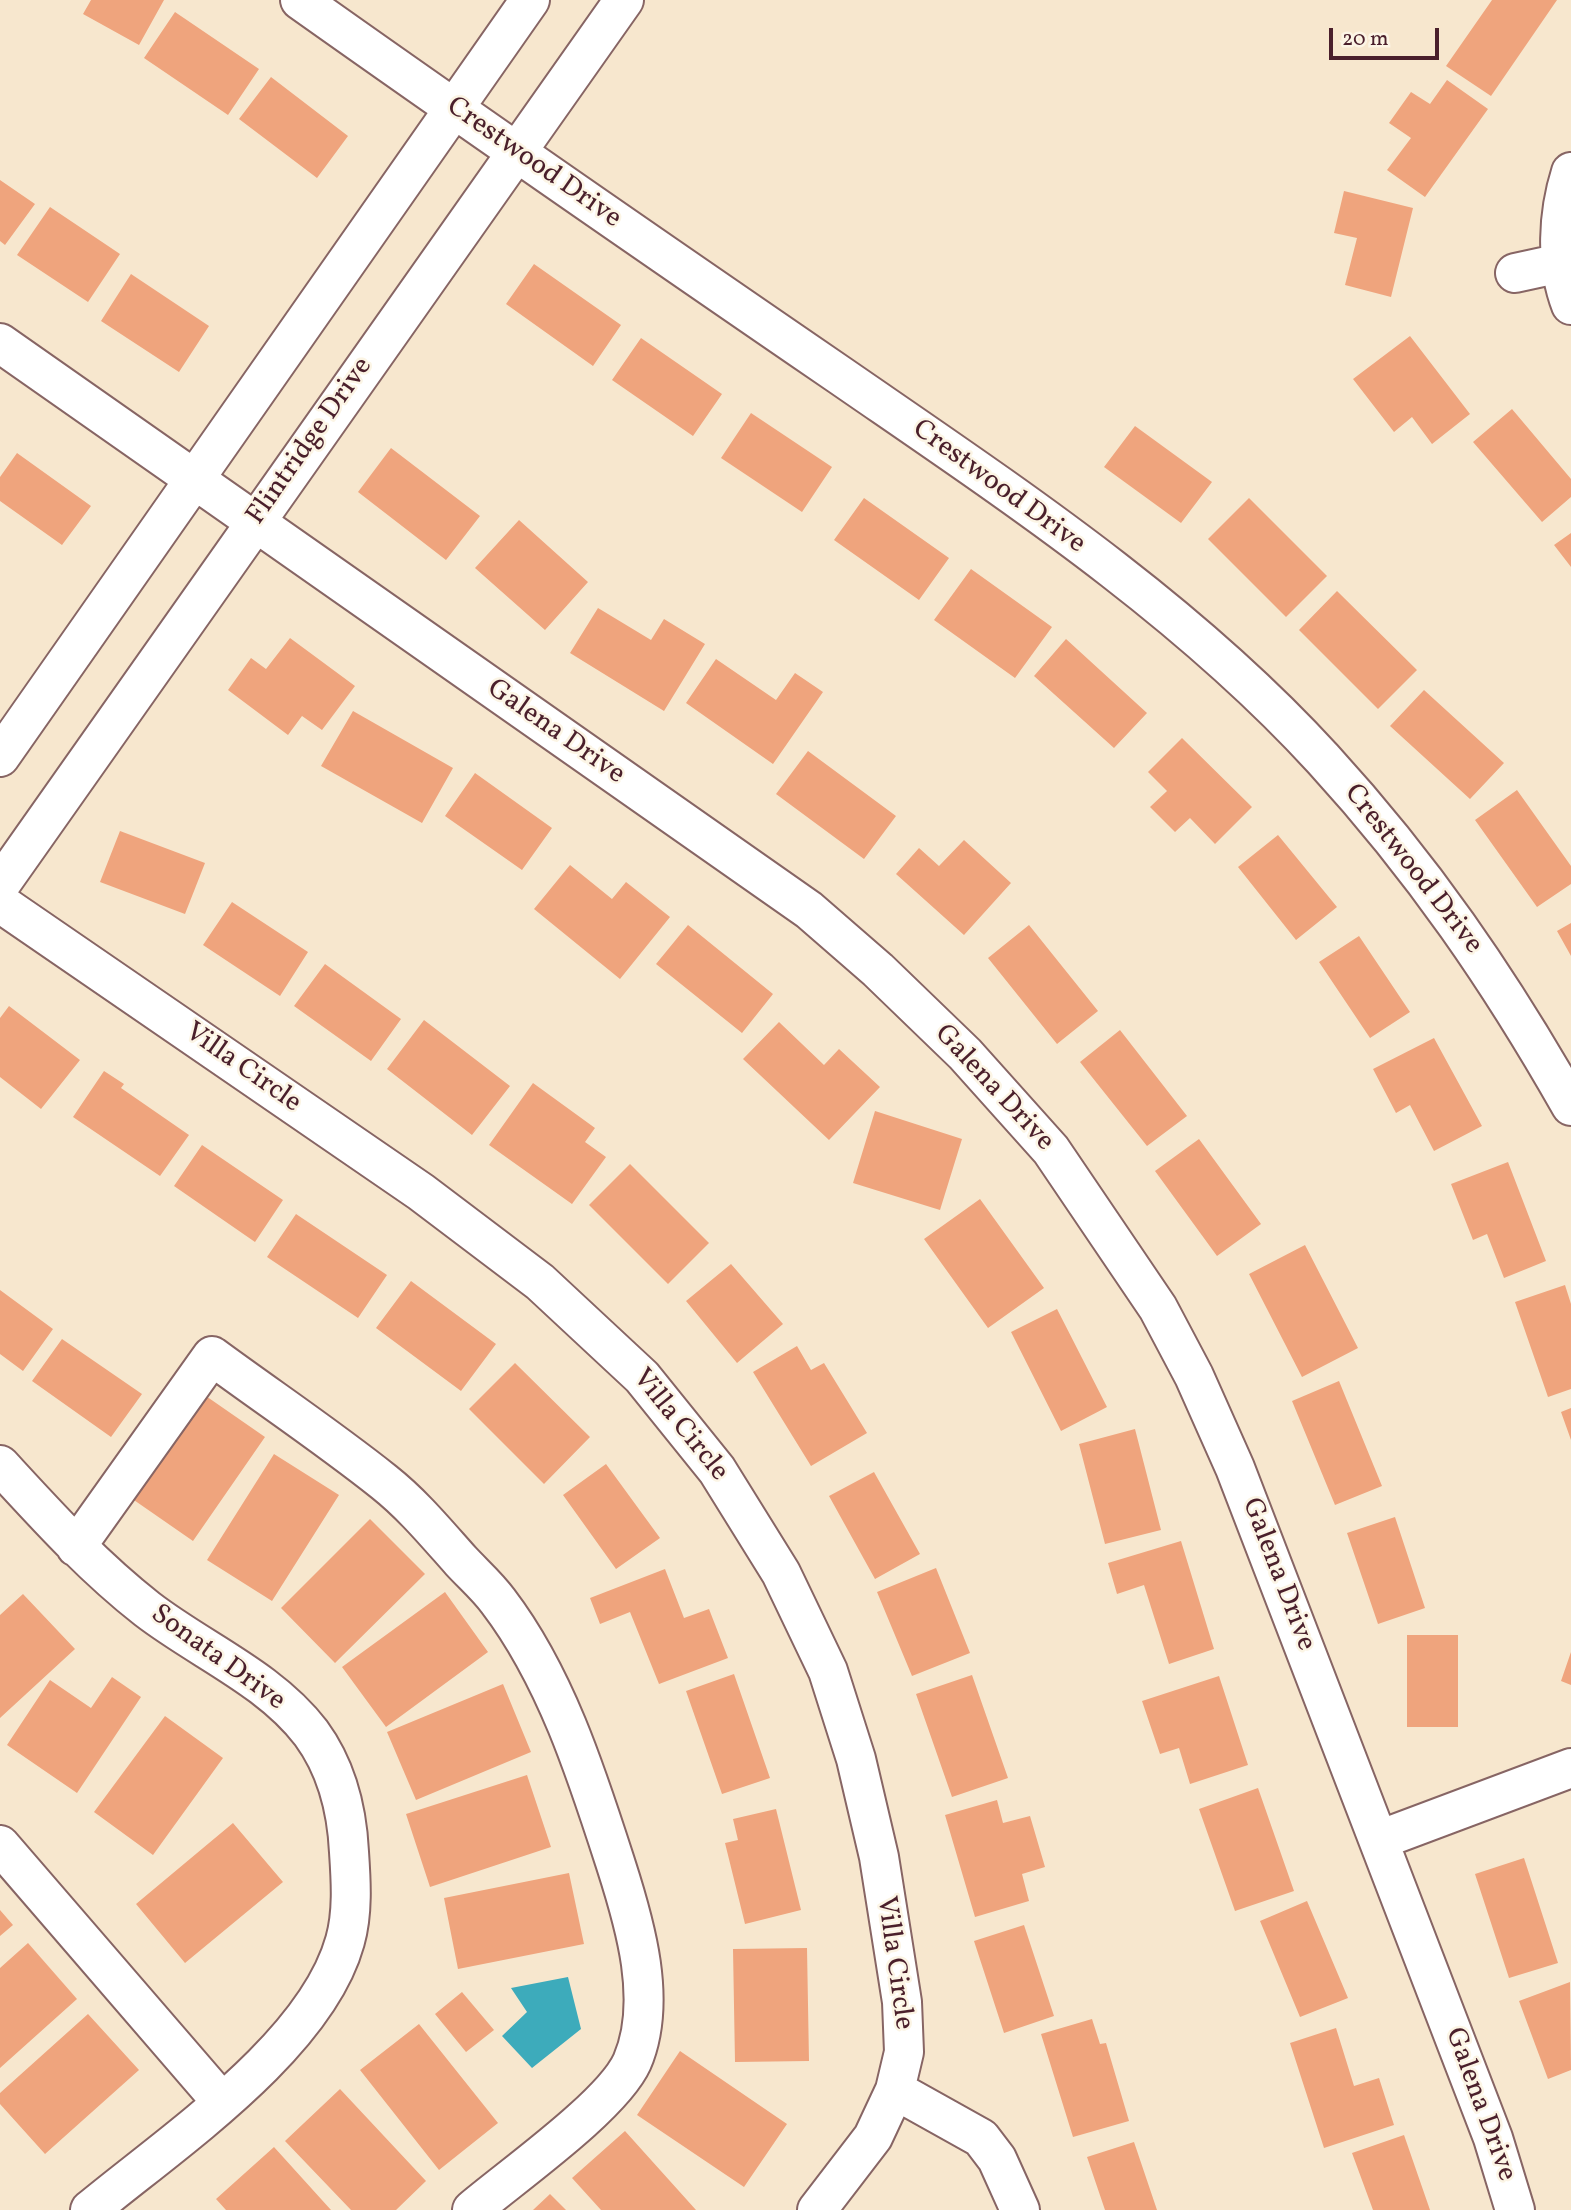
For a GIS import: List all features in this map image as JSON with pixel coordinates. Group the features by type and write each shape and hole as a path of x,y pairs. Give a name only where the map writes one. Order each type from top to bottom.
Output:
{"street":[{"name":"Crestwood Drive","path":"300,0 452,109 1010,493 1135,588 1235,671 1322,757 1446,908 1524,1024 1571,1106"},
{"path":"0,757 196,482 530,0"},
{"name":"Flintridge Drive","path":"0,885 514,152 624,0"},
{"path":"1571,172 1561,224 1561,263 1571,305"},
{"path":"1515,273 1561,263"},
{"name":"Galena Drive","path":"0,343 808,910 878,970 965,1054 1051,1150 1158,1308 1195,1376 1235,1468 1379,1840 1493,2138 1515,2210"},
{"name":"Villa Circle","path":"0,902 421,1192 540,1282 642,1377 717,1470 781,1573 828,1671 856,1759 879,1857 902,2002 904,2052 895,2090 873,2137 817,2210"},
{"path":"76,1547 212,1356 385,1483 423,1517 498,1601 543,1673 599,1813 627,1899 639,1959 643,2009 641,2039 630,2066 612,2093 472,2210"},
{"name":"Sonata Drive","path":"0,1465 76,1547 149,1611 265,1689 310,1732 334,1773 348,1825 352,1889 345,1941 319,1998 258,2071 90,2210"},
{"path":"1379,1840 1571,1768"},
{"path":"0,1845 222,2101"},
{"path":"895,2090 981,2138 997,2159 1020,2210"}],"water":[{"path":"568,1977 581,2029 532,2068 502,2036 527,2012 511,1988"}],"building":[{"path":"91,0 164,0 139,45 83,14"},
{"path":"1492,0 1557,0 1491,96 1446,66"},
{"path":"175,12 259,69 228,115 144,58"},
{"path":"271,77 348,136 317,178 239,119"},
{"path":"1447,80 1488,109 1425,197 1387,170 1411,138 1389,123 1411,92 1430,104"},
{"path":"0,180 35,204 5,245 0,241"},
{"path":"1344,191 1413,208 1391,297 1345,285 1357,238 1334,233"},
{"path":"50,207 120,254 88,302 17,255"},
{"path":"534,264 621,325 593,366 506,304"},
{"path":"131,274 209,326 179,372 101,321"},
{"path":"1410,336 1470,414 1432,444 1412,417 1394,432 1353,379"},
{"path":"641,338 722,394 693,436 612,380"},
{"path":"1512,409 1571,479 1571,497 1542,522 1473,442"},
{"path":"751,413 832,467 802,512 721,458"},
{"path":"1135,426 1212,482 1181,523 1104,467"},
{"path":"391,448 480,516 446,560 358,492"},
{"path":"17,453 91,506 62,545 0,501 0,477"},
{"path":"864,498 949,558 919,600 834,540"},
{"path":"1249,498 1327,576 1286,617 1208,539"},
{"path":"519,520 588,582 545,630 475,568"},
{"path":"1571,533 1571,567 1554,545"},
{"path":"971,569 1052,627 1015,678 934,620"},
{"path":"1337,591 1417,670 1378,709 1299,630"},
{"path":"598,608 651,640 664,619 705,644 664,711 570,653"},
{"path":"290,638 355,686 322,730 302,716 288,735 228,690 251,658 266,669"},
{"path":"1066,639 1147,713 1114,748 1034,676"},
{"path":"716,659 776,700 795,673 823,692 773,764 686,703"},
{"path":"1424,690 1504,763 1470,799 1390,726"},
{"path":"353,711 453,768 422,823 321,766"},
{"path":"1182,738 1252,807 1215,844 1190,818 1175,832 1150,807 1167,791 1148,772"},
{"path":"808,751 896,816 864,859 776,794"},
{"path":"475,773 552,828 522,870 445,816"},
{"path":"1517,790 1571,866 1571,884 1537,907 1475,820"},
{"path":"120,831 205,863 185,914 100,882"},
{"path":"1278,835 1337,907 1296,940 1238,867"},
{"path":"964,840 1011,883 964,935 896,874 919,848 939,866"},
{"path":"570,865 612,899 626,882 670,917 620,979 534,909"},
{"path":"232,902 308,952 280,996 203,945"},
{"path":"1571,923 1571,956 1557,931"},
{"path":"688,925 773,994 742,1033 656,964"},
{"path":"1029,925 1098,1011 1057,1044 988,958"},
{"path":"1359,936 1410,1012 1370,1038 1319,962"},
{"path":"325,964 401,1019 371,1061 294,1006"},
{"path":"9,1006 80,1060 41,1109 0,1077 0,1018"},
{"path":"424,1020 510,1086 472,1135 387,1069"},
{"path":"779,1022 824,1065 839,1049 880,1087 829,1140 743,1059"},
{"path":"1120,1030 1187,1116 1147,1146 1080,1062"},
{"path":"1434,1038 1482,1126 1434,1151 1410,1105 1396,1113 1373,1069"},
{"path":"104,1071 124,1084 121,1088 189,1135 160,1176 73,1117"},
{"path":"533,1083 595,1128 585,1142 606,1157 572,1204 489,1145"},
{"path":"875,1111 962,1139 940,1210 853,1183"},
{"path":"1199,1139 1261,1224 1217,1256 1155,1171"},
{"path":"202,1145 283,1200 255,1242 174,1186"},
{"path":"1508,1162 1546,1261 1504,1278 1487,1234 1473,1240 1451,1184"},
{"path":"630,1164 709,1243 668,1284 589,1205"},
{"path":"980,1199 1044,1288 988,1328 924,1239"},
{"path":"296,1214 387,1275 358,1318 267,1257"},
{"path":"1305,1245 1358,1348 1302,1377 1249,1274"},
{"path":"731,1264 783,1324 737,1363 686,1301"},
{"path":"411,1281 496,1344 461,1391 376,1328"},
{"path":"1565,1285 1571,1304 1571,1389 1548,1397 1515,1302"},
{"path":"0,1290 53,1329 23,1371 0,1354"},
{"path":"1057,1309 1107,1407 1061,1431 1011,1332"},
{"path":"62,1339 142,1394 111,1437 32,1381"},
{"path":"797,1346 811,1370 824,1363 867,1433 811,1466 753,1372"},
{"path":"515,1363 590,1437 544,1484 469,1409"},
{"path":"1339,1381 1382,1486 1335,1505 1292,1401"},
{"path":"203,1394 265,1437 193,1541 131,1498"},
{"path":"1571,1408 1571,1440 1561,1412"},
{"path":"1135,1429 1161,1530 1105,1544 1079,1444"},
{"path":"274,1454 339,1495 272,1601 207,1560"},
{"path":"606,1464 660,1538 616,1569 563,1495"},
{"path":"874,1472 920,1554 875,1579 829,1496"},
{"path":"1395,1517 1425,1608 1378,1624 1347,1533"},
{"path":"370,1519 425,1574 335,1663 281,1608"},
{"path":"1181,1541 1214,1649 1169,1664 1144,1585 1117,1594 1108,1563"},
{"path":"936,1568 970,1653 912,1676 877,1592"},
{"path":"665,1569 684,1618 709,1609 728,1658 659,1684 630,1612 600,1624 590,1598"},
{"path":"445,1592 488,1652 386,1727 342,1667"},
{"path":"23,1594 75,1649 0,1718 0,1615"},
{"path":"1407,1635 1458,1635 1458,1727 1407,1727"},
{"path":"1571,1652 1571,1685 1561,1681"},
{"path":"734,1674 770,1778 722,1794 686,1691"},
{"path":"972,1675 1008,1778 952,1797 916,1694"},
{"path":"1219,1676 1248,1765 1190,1784 1179,1748 1160,1754 1142,1701"},
{"path":"112,1677 141,1697 77,1793 7,1745 50,1680 91,1708"},
{"path":"503,1684 531,1752 416,1800 387,1732"},
{"path":"165,1716 223,1758 153,1855 94,1812"},
{"path":"527,1775 551,1847 430,1887 406,1814"},
{"path":"1258,1788 1294,1891 1235,1911 1199,1809"},
{"path":"997,1800 1003,1823 1030,1816 1045,1867 1022,1874 1029,1901 975,1917 945,1815"},
{"path":"776,1809 801,1910 745,1924 725,1843 738,1840 733,1819"},
{"path":"233,1823 283,1882 185,1963 136,1904"},
{"path":"1524,1858 1558,1963 1509,1978 1475,1874"},
{"path":"569,1873 584,1944 458,1969 444,1898"},
{"path":"1307,1901 1348,1998 1300,2017 1260,1921"},
{"path":"0,1910 13,1925 0,1936"},
{"path":"1024,1925 1054,2016 1004,2033 974,1941"},
{"path":"28,1943 77,1999 0,2068 0,1968"},
{"path":"807,1948 809,2061 735,2062 733,1949"},
{"path":"1570,1982 1571,2070 1548,2079 1519,2001"},
{"path":"462,1992 494,2030 466,2052 435,2014"},
{"path":"88,2014 139,2070 45,2154 0,2104 0,2093"},
{"path":"1092,2019 1100,2044 1106,2043 1129,2121 1073,2137 1041,2034"},
{"path":"419,2024 498,2123 439,2170 360,2070"},
{"path":"1336,2028 1354,2086 1379,2078 1394,2125 1324,2148 1290,2043"},
{"path":"680,2051 787,2124 744,2187 637,2115"},
{"path":"340,2089 426,2181 396,2210 351,2210 285,2141"},
{"path":"625,2131 696,2210 601,2210 572,2178"},
{"path":"1404,2135 1430,2210 1373,2210 1352,2153"},
{"path":"1134,2142 1157,2210 1105,2210 1087,2157"},
{"path":"274,2147 331,2210 226,2210 216,2199"},
{"path":"550,2194 566,2210 533,2210"}]}
